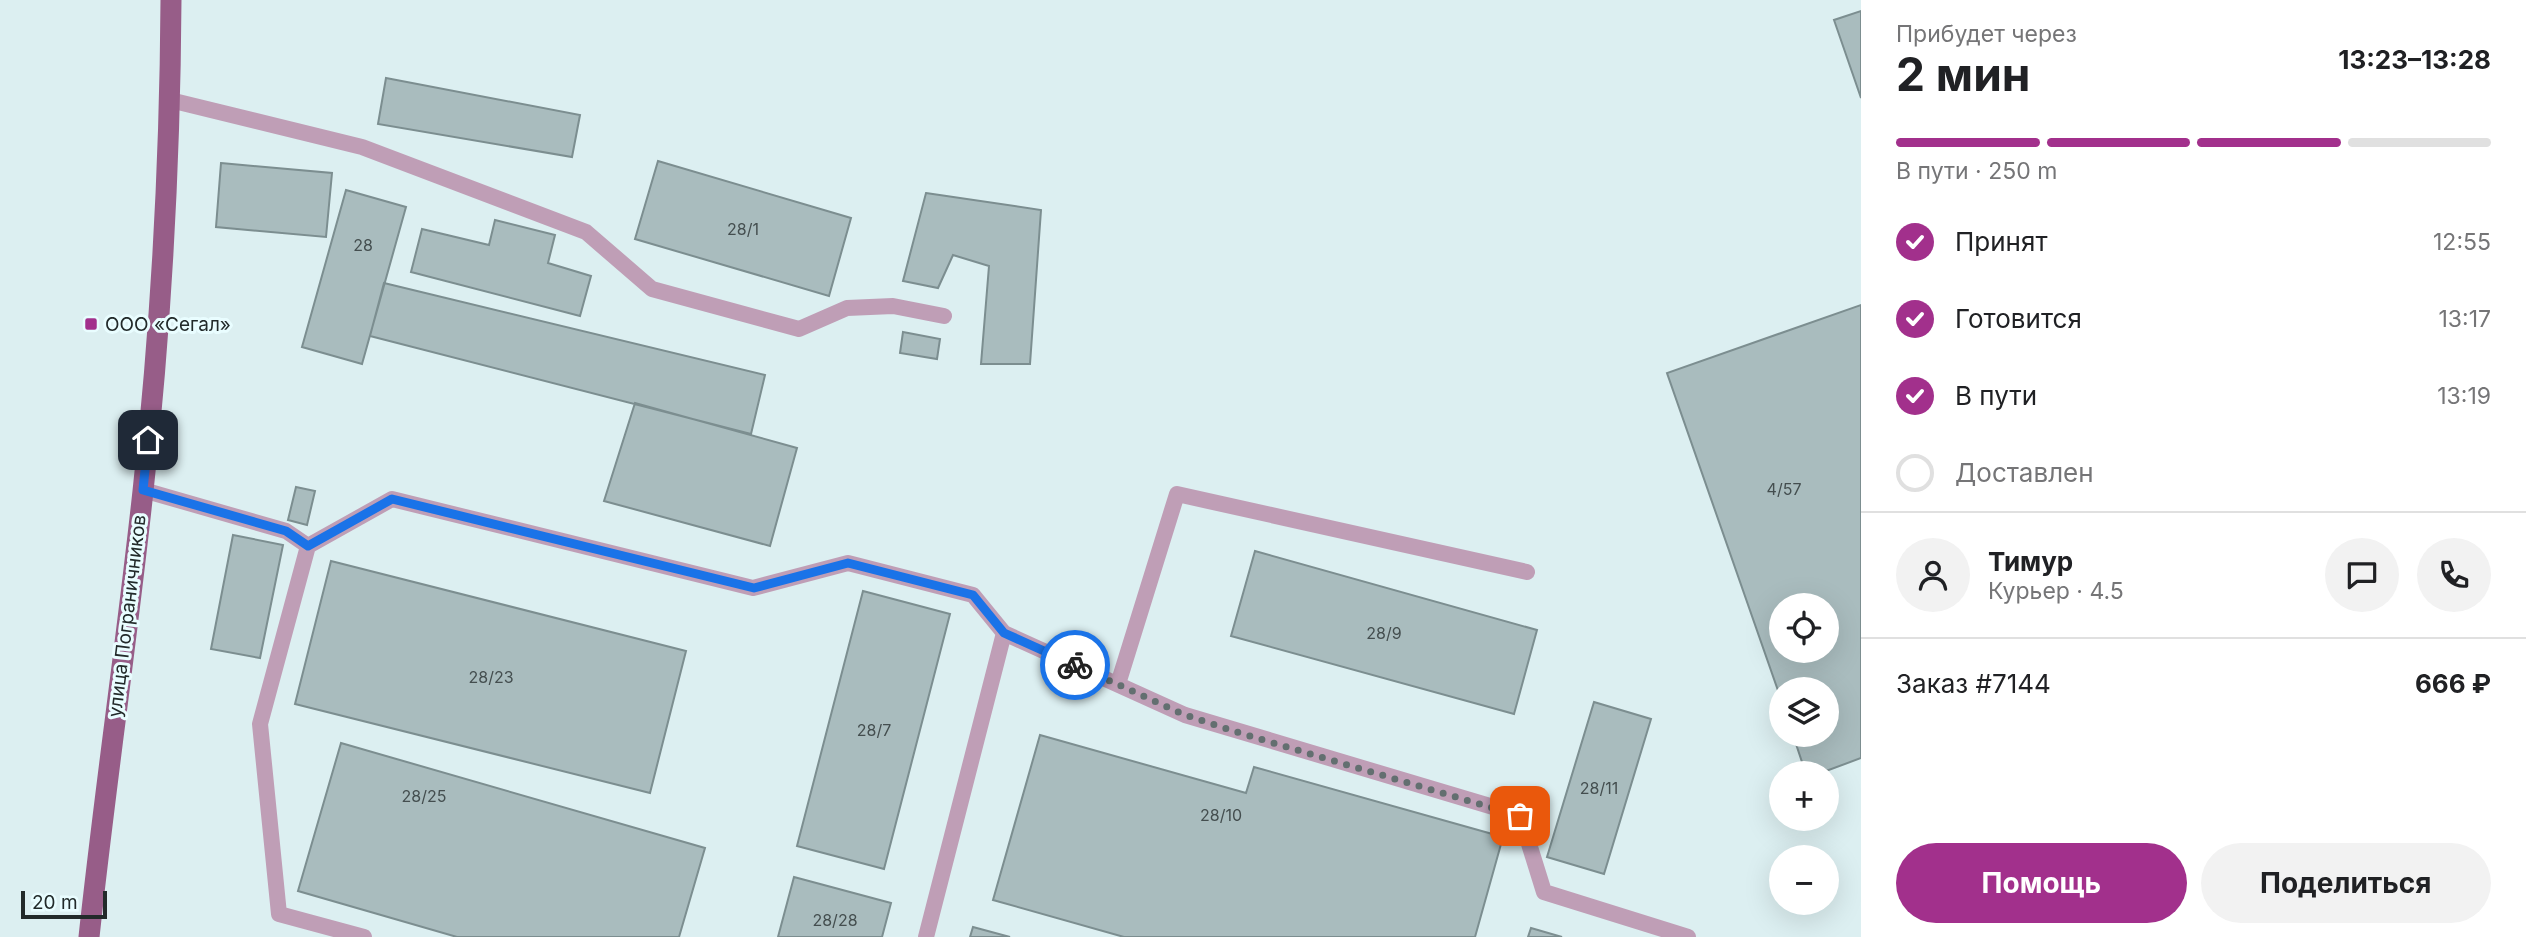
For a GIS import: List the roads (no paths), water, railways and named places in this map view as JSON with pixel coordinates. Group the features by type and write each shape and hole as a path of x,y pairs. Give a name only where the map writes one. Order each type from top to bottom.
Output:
{"main road":[{"name":"улица Пограничников","path":"89,937 143,490 159,313 170,100 171,0"}],"lane":[{"path":"170,100 362,147 586,232 652,289 799,329 847,309 893,306 944,316"},
{"path":"143,490 286,531 308,546"},
{"path":"1118,684 1177,494 1527,572"},
{"path":"364,937 279,914 260,724 308,546 392,499 754,588 848,563 973,595 1004,633 1185,715 1520,816 1544,892 1688,937"},
{"path":"926,937 1004,633"}],"place":[{"name":"ООО «Сегал»","path":"91,324"}]}
